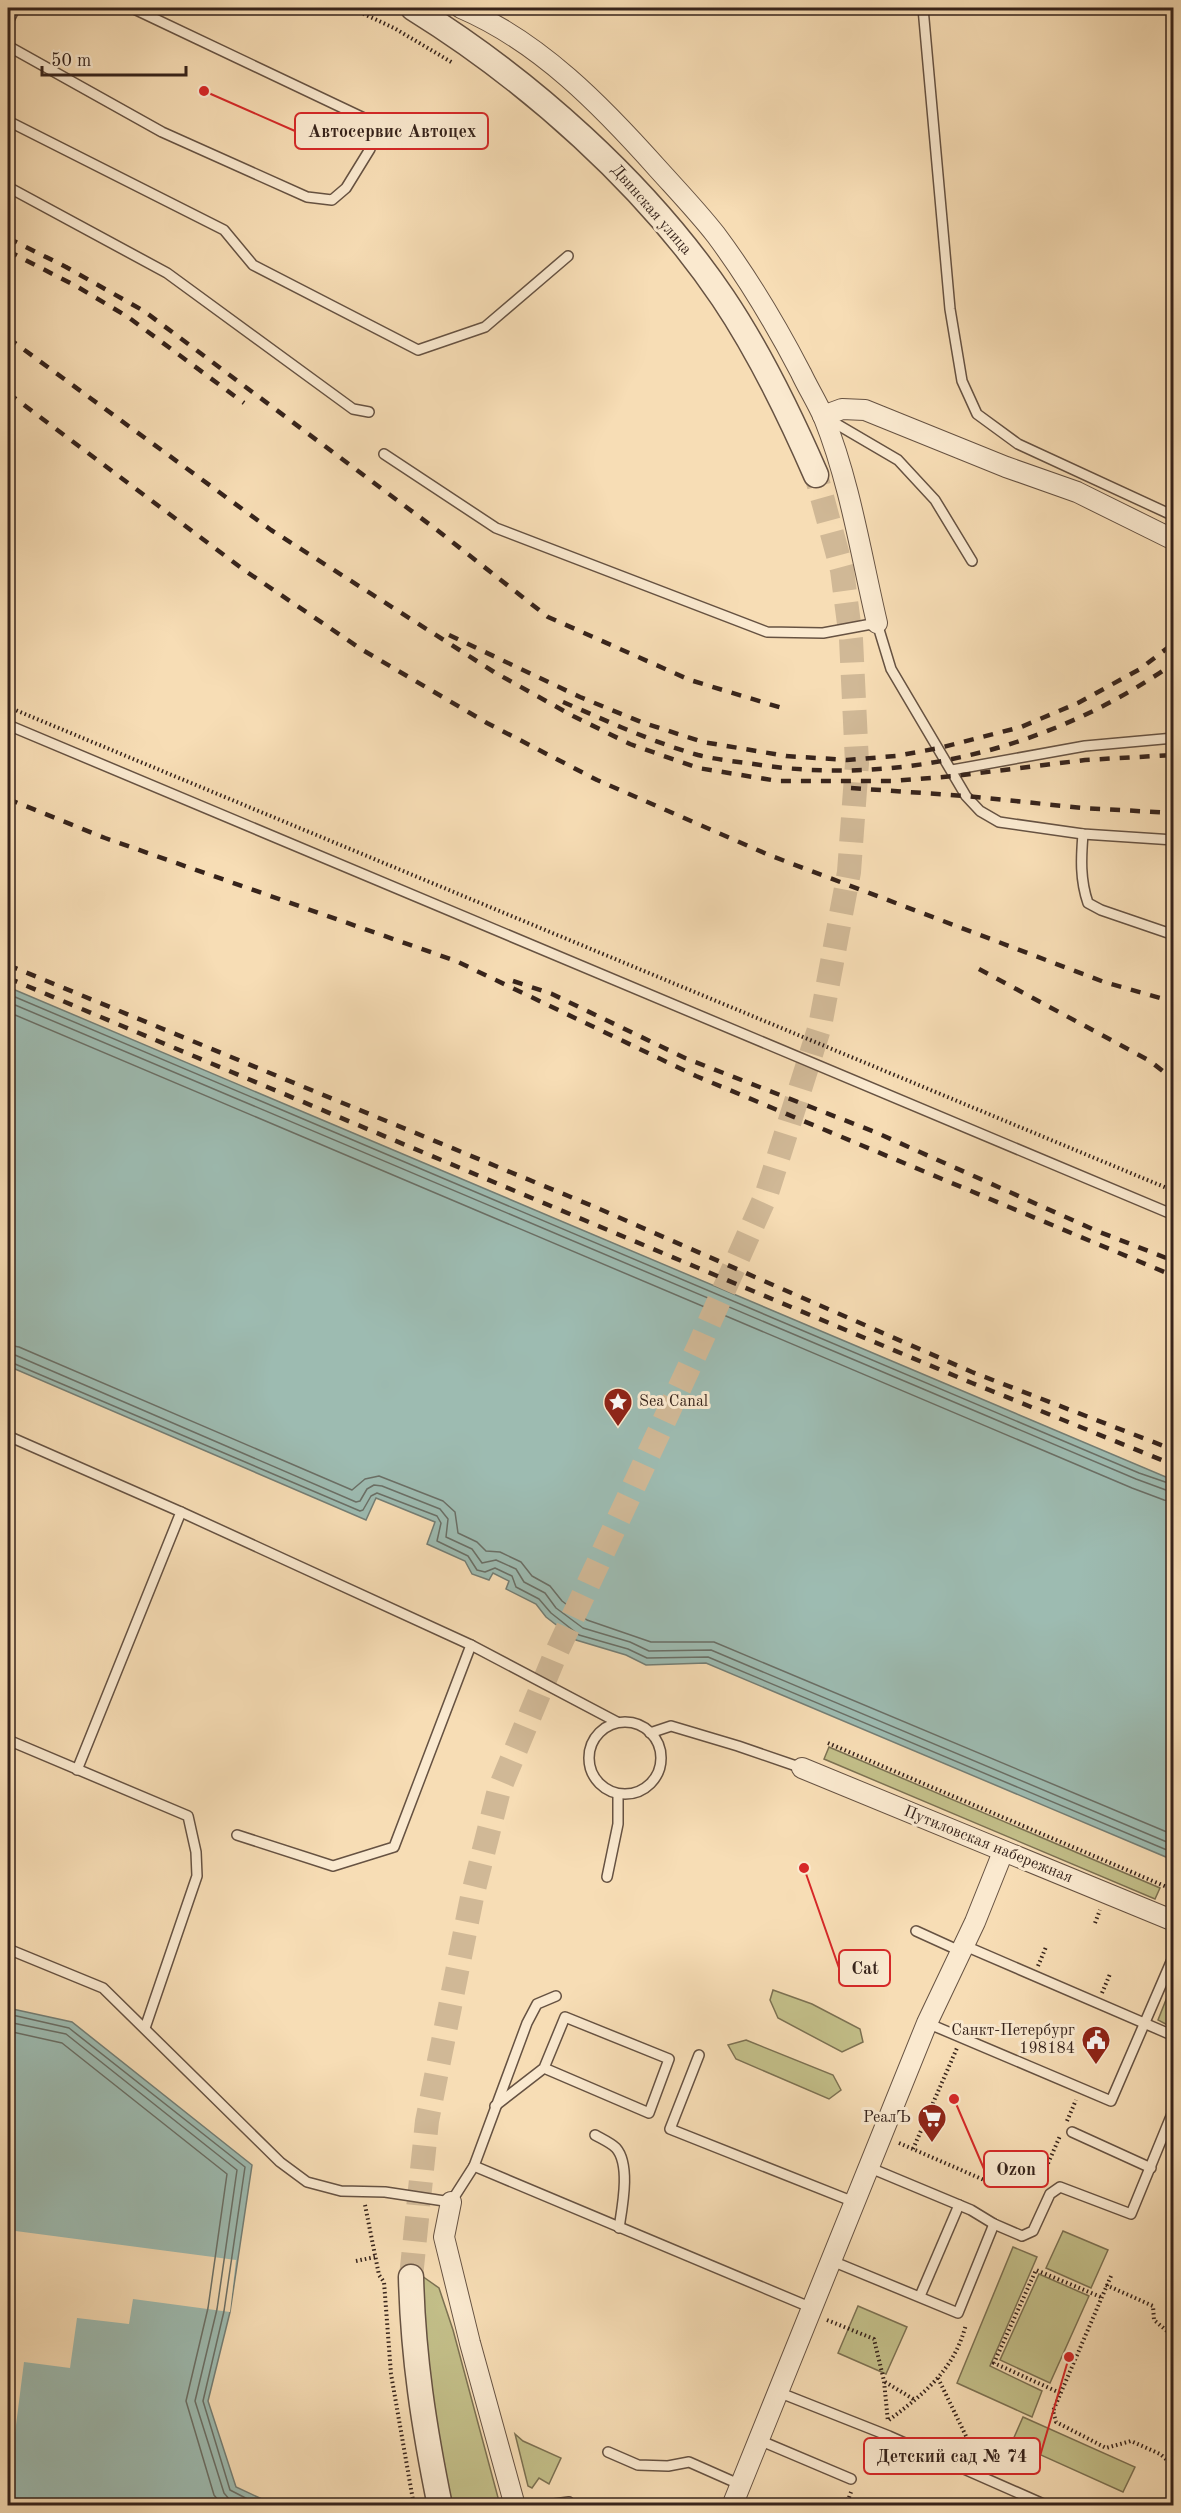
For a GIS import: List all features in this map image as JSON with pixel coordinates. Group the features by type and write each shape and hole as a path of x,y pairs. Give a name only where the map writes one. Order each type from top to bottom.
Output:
{"street":[{"name":"Двинская улица","path":"413,8 484,57 595,149 680,240 722,297 759,356 789,412 816,475"},
{"path":"461,8 481,16 514,37 575,82 638,147 715,234 728,252 790,352 823,416 841,467 877,623"},
{"path":"823,416 842,409 865,410 1006,467 1077,492 1173,540"},
{"name":"Путиловская набережная","path":"802,1768 1173,1922"},
{"path":"732,2505 778,2392 820,2314 832,2261 854,2202 927,2024 975,1922 1003,1852"},
{"path":"451,2202 444,2237 470,2343 515,2505"},
{"path":"411,2277 412,2326 418,2387 440,2505"}],"lane":[{"path":"8,22 15,8"},
{"path":"8,46 162,132 307,197 332,200 346,188 370,149 366,119 132,8"},
{"path":"923,8 951,309 962,381 977,414 1018,444 1173,516"},
{"path":"8,121 224,230 253,265 418,350 485,327 568,256"},
{"path":"8,187 167,273 353,409 369,412"},
{"path":"823,416 898,460 935,500 972,561"},
{"path":"384,454 496,528 767,632 824,633 877,623 891,669 966,796 980,811 999,822 1083,834 1173,840"},
{"path":"8,725 1173,1215"},
{"path":"952,770 1085,746 1173,738"},
{"path":"1083,834 1082,879 1088,903 1101,910 1173,935"},
{"path":"8,1436 182,1512 471,1645 617,1722"},
{"path":"77,1770 182,1512"},
{"path":"237,1835 333,1866 394,1847 471,1645"},
{"path":"617,1722 632,1722 645,1727 661,1751 661,1765 655,1779 645,1789 632,1794 618,1795 604,1789 594,1779 588,1759 588,1752 594,1738 604,1728 617,1722"},
{"path":"650,1733 671,1726 802,1768"},
{"path":"8,1740 188,1816 196,1852 197,1876 145,2028"},
{"path":"607,1877 618,1824 618,1795"},
{"path":"916,1931 1173,2036"},
{"path":"8,1948 103,1988 280,2162 307,2182 341,2191 385,2192 451,2202 474,2166 527,2023 537,2004 556,1996"},
{"path":"927,2024 1111,2101 1173,1956"},
{"path":"495,2106 544,2068 565,2017 669,2059 649,2113 544,2068"},
{"path":"699,2055 670,2129 854,2202"},
{"path":"868,2167 959,2205 1022,2236 1034,2231 1049,2197 1060,2187 1131,2214 1173,2109"},
{"path":"1072,2132 1151,2168"},
{"path":"595,2135 615,2147 622,2158 624,2182 619,2228"},
{"path":"474,2166 820,2314"},
{"path":"920,2296 959,2205"},
{"path":"832,2261 958,2313 994,2224"},
{"path":"778,2392 883,2433 1048,2505"},
{"path":"759,2440 851,2479"},
{"path":"608,2452 638,2465 668,2466 689,2462 741,2485"},
{"path":"539,2505 569,2502"}],"path":[{"path":"351,8 401,32 460,67"},
{"path":"8,707 1173,1191"},
{"path":"828,1743 1173,1890"},
{"path":"1036,1972 1046,1947"},
{"path":"1099,2000 1110,1974"},
{"path":"913,2150 962,2038"},
{"path":"1049,2197 1037,2189 1081,2088"},
{"path":"899,2143 984,2180"},
{"path":"362,2193 379,2275 384,2282 391,2374 414,2505"},
{"path":"356,2261 375,2256"},
{"path":"1060,2393 994,2363 1036,2270 1101,2297"},
{"path":"1111,2276 1053,2411 1056,2422 1106,2448 1131,2441 1160,2454 1173,2466"},
{"path":"1106,2285 1153,2306 1154,2320 1173,2337"},
{"path":"888,2421 915,2400 946,2370 967,2324 954,2311"},
{"path":"820,2314 874,2339 884,2381 888,2421 883,2433"},
{"path":"938,2378 987,2479"},
{"path":"884,2381 915,2400"},
{"path":"834,2505 849,2499"}],"shaded area":[{"path":"829,1747 1160,1888 1155,1899 824,1759"},
{"path":"1173,1982 1173,2028 1158,2020"},
{"path":"773,1990 812,2004 860,2029 863,2042 842,2052 778,2018 770,2000"},
{"path":"746,2040 833,2075 841,2090 829,2099 736,2059 728,2045"},
{"path":"1063,2231 1108,2250 1091,2288 1046,2268"},
{"path":"1013,2247 1037,2257 990,2366 1042,2391 1032,2417 957,2383"},
{"path":"1039,2274 1089,2296 1050,2383 1000,2360"},
{"path":"422,2276 439,2288 453,2330 500,2505 451,2505 424,2352"},
{"path":"858,2306 907,2327 886,2374 838,2353"},
{"path":"1023,2417 1135,2467 1123,2492 1012,2442"},
{"path":"515,2434 523,2441 561,2458 549,2484 539,2478 532,2488 528,2486"}],"water":[{"name":"Sea Canal","path":"8,987 1173,1480 1173,1860 706,1663 646,1665 626,1655 576,1640 546,1617 536,1604 506,1589 509,1581 493,1573 489,1580 472,1574 465,1561 427,1544 435,1522 376,1498 366,1520 8,1366"},
{"path":"8,2008 72,2022 252,2165 230,2312 208,2401 236,2487 275,2505 8,2506"}],"pier":[{"path":"8,2230 236,2260 230,2312 133,2299 129,2324 77,2318 70,2368 24,2362 8,2488"}],"tunnel":[{"path":"411,2277 427,2121 472,1897 499,1790 553,1660 698,1348 767,1193 820,1026 849,872 857,763 851,639 842,570 816,475"}],"railway":[{"path":"8,238 66,267 144,311 437,530 548,617 690,680 782,708"},
{"path":"8,251 76,286 128,317 244,403"},
{"path":"8,338 271,530 494,672 573,716 630,744 698,768 778,781 893,781 1085,760 1174,755"},
{"path":"8,393 244,570 361,649 487,723 597,780 769,855 1104,982 1174,1002"},
{"path":"449,635 580,697 641,722 703,742 786,756 847,760 896,756 939,748 1021,727 1078,703 1140,669 1174,643"},
{"path":"563,702 647,738 704,756 803,769 859,770 915,765 970,755 1024,739 1076,719 1126,693 1174,663"},
{"path":"851,788 966,796 1083,808 1174,813"},
{"path":"8,799 105,838 456,961 696,1076 1174,1276"},
{"path":"8,965 595,1207 972,1372 1174,1450"},
{"path":"979,969 1150,1061 1174,1080"},
{"path":"8,978 972,1383 1174,1465"},
{"path":"513,981 552,994 685,1058 875,1132 1097,1231 1174,1261"}],"place":[{"name":"Автосервис Автоцех","path":"204,91"},
{"name":"Sea Canal","path":"618,1428"},
{"name":"Cat","path":"804,1868"},
{"name":"Санкт-Петербург 198184","path":"1096,2066"},
{"name":"Ozon","path":"954,2099"},
{"name":"РеалЪ","path":"932,2144"},
{"name":"Детский сад № 74","path":"1069,2357"}]}
